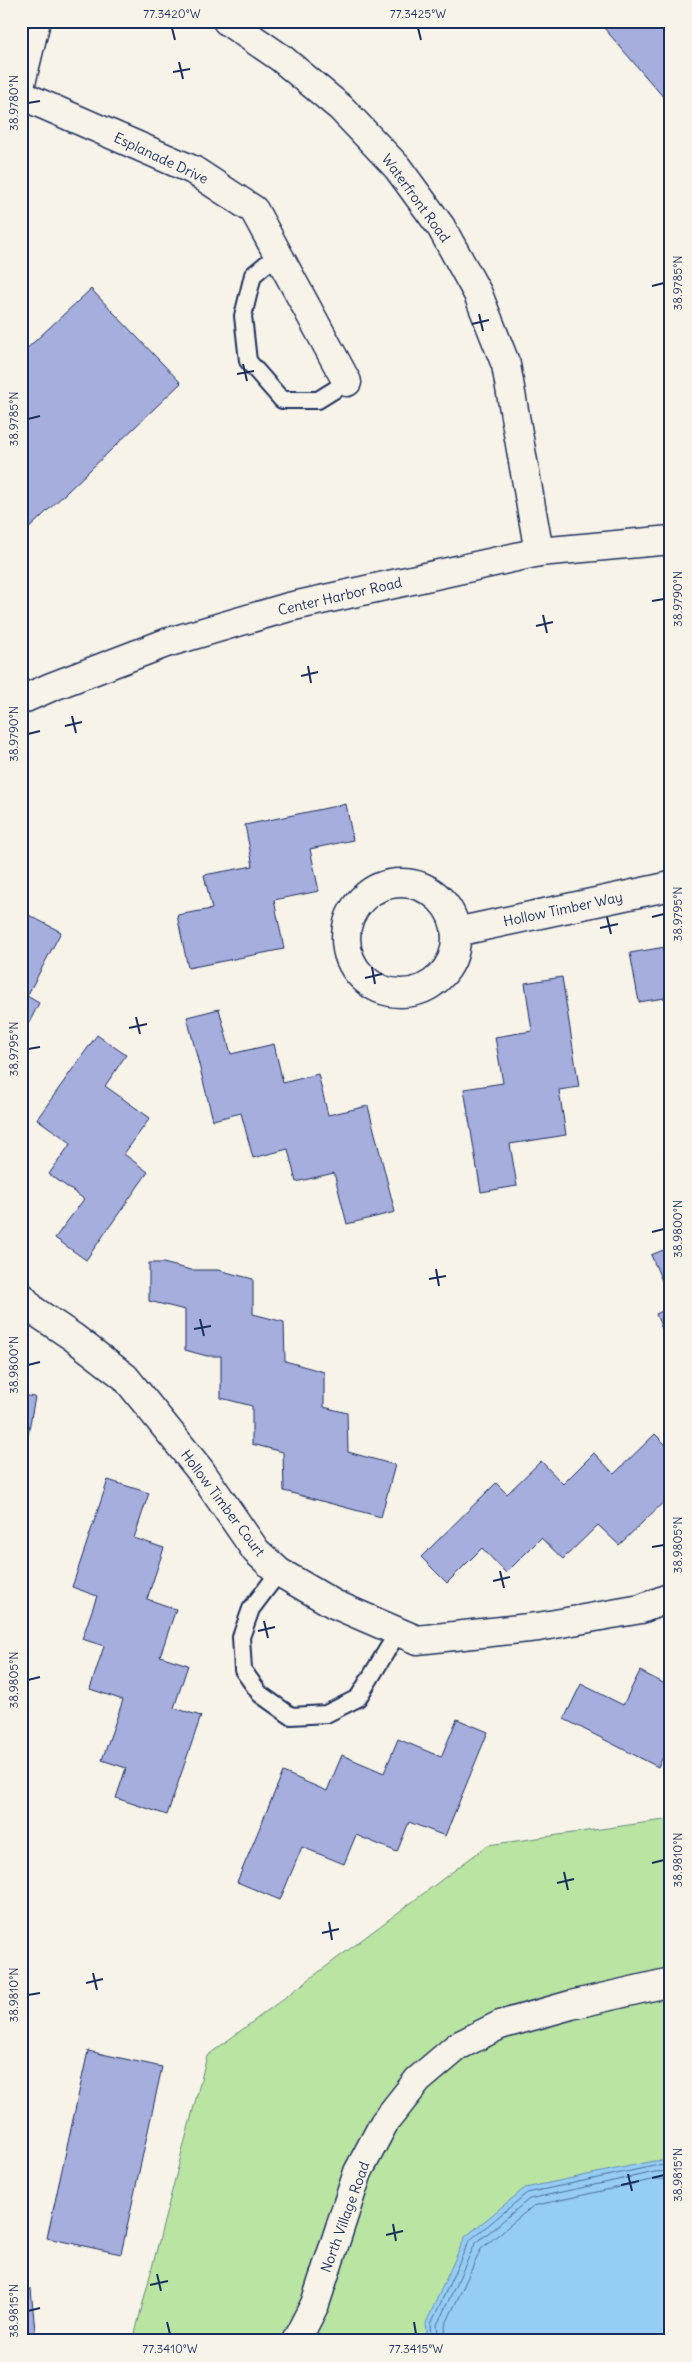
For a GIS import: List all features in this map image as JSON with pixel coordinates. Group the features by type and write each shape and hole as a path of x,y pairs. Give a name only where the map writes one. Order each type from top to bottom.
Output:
{"street":[{"path":"21,83 36,21"},
{"name":"Waterfront Road","path":"227,21 281,58 341,108 397,167 441,227 478,294 506,365 539,552"},
{"name":"Esplanade Drive","path":"21,95 193,170 254,210 347,382"},
{"name":"Center Harbor Road","path":"21,700 166,643 289,606 539,552 671,540"},
{"path":"393,883 410,883 428,890 442,901 451,915 456,932 455,951 447,968 434,982 418,991 399,994 381,990 364,980 353,966 346,949 346,931 351,914 361,900 376,889 393,883"},
{"name":"Hollow Timber Way","path":"456,932 671,886"},
{"name":"Hollow Timber Court","path":"21,1296 33,1310 73,1337 125,1377 200,1470 256,1551 279,1572 334,1604 417,1640 538,1627 640,1609 671,1597"},
{"name":"North Village Road","path":"296,2341 315,2304 358,2172 384,2123 418,2080 458,2046 500,2025 572,2005 671,1982"}],"lane":[{"path":"278,254 253,275 243,316 248,361 282,400 318,400 347,382"},
{"path":"279,1572 251,1609 241,1637 243,1670 260,1694 291,1716 326,1714 358,1698 398,1632"}],"green space":[{"path":"671,1819 671,2341 133,2341 207,2056 488,1845"}],"water":[{"path":"671,2160 671,2341 428,2341 426,2323 465,2237 525,2188 654,2161"}],"building":[{"path":"598,21 671,21 671,106"},
{"path":"91,289 181,383 21,536 21,354"},
{"path":"346,804 353,840 310,849 319,891 274,900 284,949 188,968 177,915 212,909 204,875 253,866 245,825"},
{"path":"21,911 61,932 27,996 39,1003 29,1023 21,1018"},
{"path":"671,946 671,997 639,1002 630,953"},
{"path":"562,977 579,1087 559,1090 566,1135 510,1144 517,1186 481,1192 464,1089 503,1083 495,1037 532,1031 525,983"},
{"path":"219,1009 231,1054 274,1044 283,1083 318,1074 328,1115 368,1106 395,1212 347,1224 334,1173 296,1182 288,1149 253,1158 241,1113 213,1120 187,1017"},
{"path":"97,1035 126,1055 105,1086 150,1118 124,1154 148,1172 86,1260 55,1238 84,1199 49,1174 71,1143 37,1119"},
{"path":"671,1148 671,1168 664,1151"},
{"path":"671,1247 671,1302 651,1255"},
{"path":"149,1263 163,1263 191,1270 218,1270 253,1279 253,1314 284,1322 285,1361 324,1372 324,1407 347,1413 348,1452 395,1465 381,1517 284,1491 283,1452 252,1444 252,1406 221,1398 221,1356 207,1356 185,1350 185,1310 149,1301"},
{"path":"671,1307 671,1351 656,1314"},
{"path":"21,1395 35,1397 27,1440 21,1439"},
{"path":"655,1434 671,1450 671,1495 619,1545 598,1525 563,1559 541,1538 506,1573 482,1548 447,1583 421,1557 496,1483 507,1494 541,1461 563,1484 594,1453 614,1474"},
{"path":"108,1480 149,1493 134,1538 164,1548 147,1599 176,1609 160,1656 188,1665 174,1708 201,1716 167,1815 116,1798 126,1768 102,1760 123,1700 90,1689 104,1646 82,1639 97,1596 72,1587"},
{"path":"640,1671 671,1687 671,1741 658,1767 564,1719 581,1684 623,1705"},
{"path":"457,1719 488,1732 445,1836 409,1822 397,1852 356,1835 344,1864 302,1847 280,1900 237,1882 283,1772 327,1791 342,1755 384,1773 398,1739 441,1757"},
{"path":"88,2051 162,2067 121,2254 47,2238"},
{"path":"21,2289 31,2289 36,2341 21,2341"}]}
